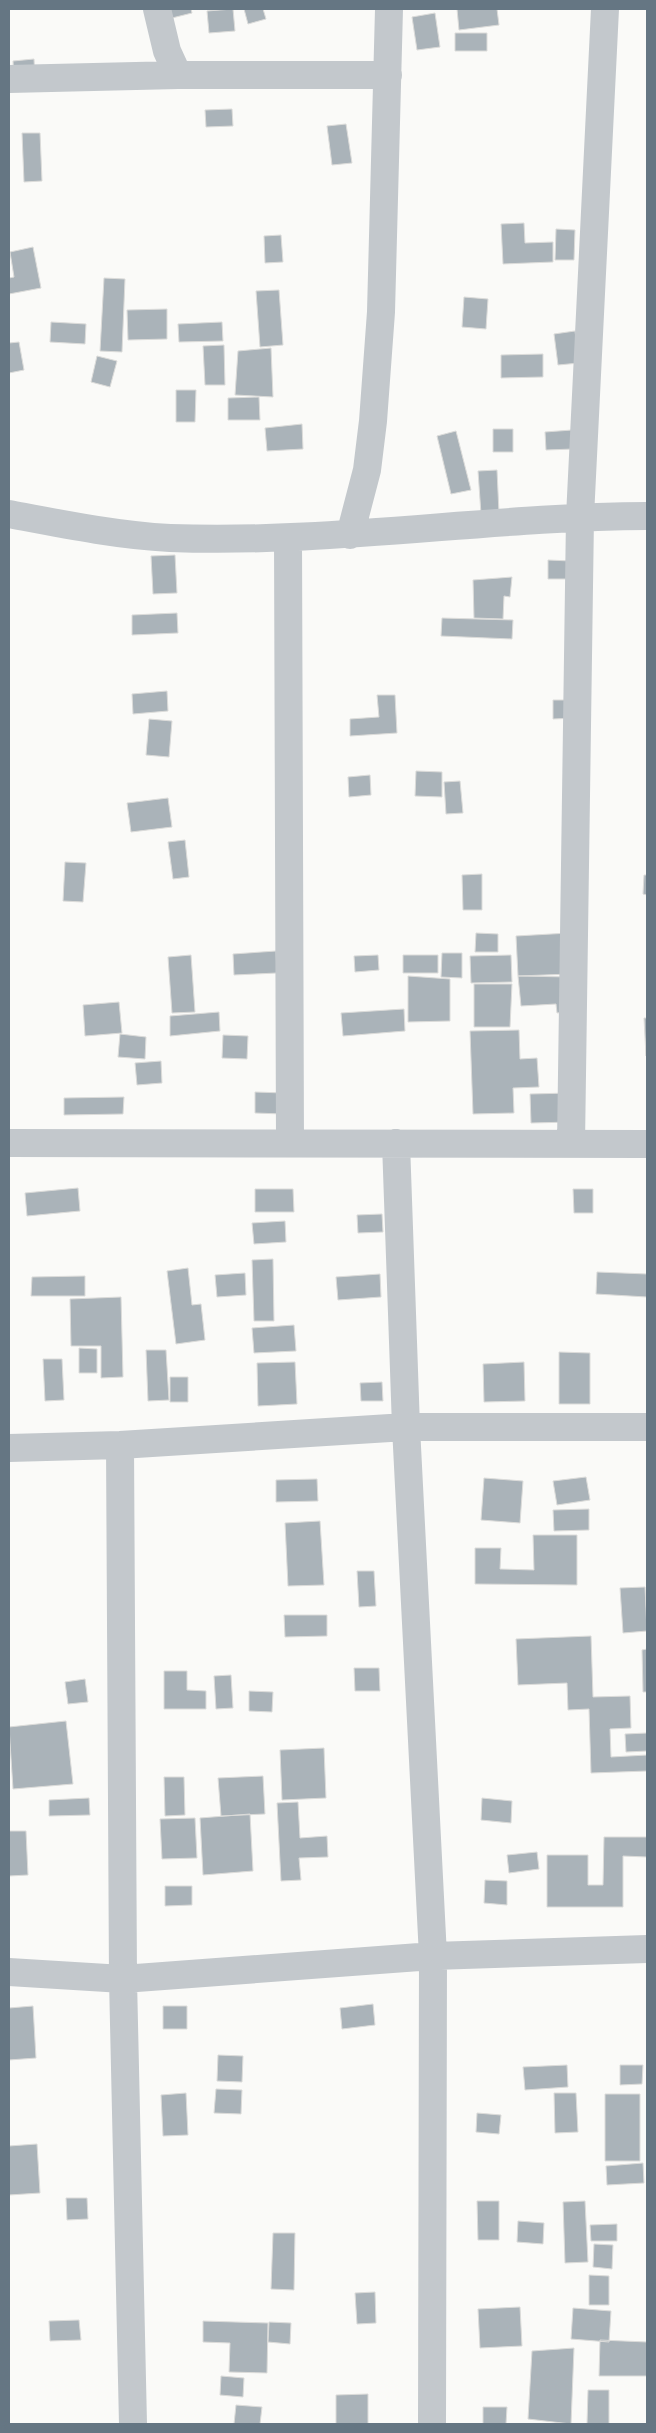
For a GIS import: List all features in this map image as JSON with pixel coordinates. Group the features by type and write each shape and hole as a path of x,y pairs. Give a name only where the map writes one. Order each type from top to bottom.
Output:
{"street":[{"path":"157,9 168,51 178,75"},
{"path":"350,535 367,470 373,421 381,312 389,9"},
{"path":"571,1144 580,517 605,9"},
{"path":"9,79 178,75 388,75"},
{"path":"9,514 121,533 168,538 288,538 580,517 647,516"},
{"path":"288,538 290,1143"},
{"path":"9,1143 647,1144"},
{"path":"396,1143 406,1427 433,1956 432,2424"},
{"path":"9,1448 120,1445 406,1427 647,1427"},
{"path":"120,1445 123,1978 133,2424"},
{"path":"9,1972 123,1978 433,1956 647,1949"}],"building":[{"path":"170,9 191,9 192,13 172,18"},
{"path":"233,9 235,31 209,33 207,11"},
{"path":"244,9 263,9 266,19 248,24"},
{"path":"457,9 497,9 499,25 459,30"},
{"path":"435,13 440,47 417,50 412,17"},
{"path":"455,33 487,33 487,51 455,51"},
{"path":"34,59 35,79 14,80 13,61"},
{"path":"232,109 233,126 206,127 205,110"},
{"path":"346,124 352,163 332,165 327,126"},
{"path":"22,133 40,133 42,181 24,182"},
{"path":"524,223 525,243 553,242 553,262 503,264 501,224"},
{"path":"556,229 575,230 574,260 555,260"},
{"path":"281,235 283,262 265,263 264,236"},
{"path":"33,247 41,288 9,294 9,278 14,277 10,252"},
{"path":"104,278 125,279 122,352 100,351"},
{"path":"279,290 283,345 260,347 256,291"},
{"path":"464,297 488,299 486,329 462,327"},
{"path":"167,309 167,339 128,340 127,310"},
{"path":"51,322 86,324 85,344 50,342"},
{"path":"222,322 223,341 179,342 178,324"},
{"path":"575,331 579,363 558,365 554,334"},
{"path":"19,342 24,370 9,373 9,343"},
{"path":"224,345 225,385 205,385 203,346"},
{"path":"271,348 273,397 235,395 238,351"},
{"path":"543,354 543,377 501,378 501,355"},
{"path":"97,356 117,361 110,387 91,382"},
{"path":"176,390 196,390 195,422 176,422"},
{"path":"259,397 260,420 228,420 228,398"},
{"path":"302,424 303,449 267,451 265,428"},
{"path":"493,429 513,429 513,452 493,452"},
{"path":"572,430 573,449 546,450 545,432"},
{"path":"456,431 471,490 451,494 437,436"},
{"path":"497,470 499,513 481,514 478,471"},
{"path":"175,555 177,593 153,594 151,556"},
{"path":"548,560 571,561 571,579 548,579"},
{"path":"512,577 510,597 504,596 503,619 474,618 473,580"},
{"path":"177,613 178,633 132,635 132,615"},
{"path":"442,618 513,620 512,639 441,636"},
{"path":"167,691 168,711 133,714 132,694"},
{"path":"377,695 395,695 397,733 350,736 350,719 379,717"},
{"path":"553,700 576,700 576,718 553,719"},
{"path":"149,719 172,721 169,757 146,755"},
{"path":"416,771 442,772 442,797 415,796"},
{"path":"370,775 371,795 349,797 348,777"},
{"path":"460,781 463,813 446,814 444,782"},
{"path":"168,798 172,827 131,832 127,803"},
{"path":"185,840 189,877 173,879 168,842"},
{"path":"65,862 86,863 83,902 63,901"},
{"path":"482,874 482,910 463,910 462,875"},
{"path":"644,875 647,875 647,895 643,894"},
{"path":"476,933 498,934 498,952 475,952"},
{"path":"569,933 570,974 518,976 516,936"},
{"path":"276,951 277,973 234,975 233,954"},
{"path":"442,953 462,953 462,978 441,977"},
{"path":"191,955 195,1012 172,1013 168,957"},
{"path":"378,955 379,970 355,972 354,956"},
{"path":"403,955 438,955 438,973 403,973"},
{"path":"511,955 512,982 471,983 470,956"},
{"path":"408,976 450,979 450,1021 408,1022"},
{"path":"518,976 570,977 571,1011 557,1013 556,1004 521,1006"},
{"path":"474,984 512,984 510,1027 474,1027"},
{"path":"119,1002 122,1033 85,1036 83,1005"},
{"path":"404,1009 405,1031 343,1036 341,1013"},
{"path":"219,1012 220,1031 170,1036 170,1016"},
{"path":"644,1018 647,1018 646,1056"},
{"path":"519,1030 520,1059 537,1058 539,1087 513,1088 514,1113 473,1114 470,1031"},
{"path":"120,1034 146,1037 145,1059 118,1057"},
{"path":"223,1035 248,1036 247,1059 222,1058"},
{"path":"161,1061 162,1083 137,1085 135,1063"},
{"path":"255,1092 284,1093 283,1114 255,1113"},
{"path":"570,1093 571,1122 531,1123 530,1094"},
{"path":"124,1097 123,1114 64,1115 64,1098"},
{"path":"78,1188 80,1211 27,1216 25,1193"},
{"path":"255,1189 293,1189 294,1212 255,1212"},
{"path":"573,1189 593,1189 593,1213 574,1213"},
{"path":"382,1214 383,1232 358,1233 357,1215"},
{"path":"285,1221 286,1242 254,1244 252,1223"},
{"path":"273,1259 274,1321 254,1321 252,1260"},
{"path":"188,1268 192,1305 201,1304 205,1340 176,1344 167,1271"},
{"path":"597,1272 647,1274 647,1297 596,1294"},
{"path":"245,1273 246,1295 217,1297 215,1275"},
{"path":"380,1274 381,1297 338,1300 336,1277"},
{"path":"85,1276 85,1296 31,1296 32,1277"},
{"path":"121,1297 123,1377 101,1378 101,1346 71,1346 70,1299"},
{"path":"294,1325 296,1351 254,1353 252,1328"},
{"path":"79,1348 97,1349 97,1373 79,1373"},
{"path":"146,1350 166,1350 169,1400 148,1401"},
{"path":"559,1352 590,1353 590,1404 559,1404"},
{"path":"43,1359 62,1359 64,1400 45,1401"},
{"path":"295,1362 297,1404 258,1406 257,1363"},
{"path":"524,1362 525,1401 484,1402 483,1364"},
{"path":"170,1377 188,1377 188,1402 170,1402"},
{"path":"382,1382 383,1401 361,1401 360,1383"},
{"path":"586,1477 590,1500 557,1505 553,1481"},
{"path":"484,1478 523,1481 520,1523 481,1520"},
{"path":"317,1479 318,1501 276,1502 276,1480"},
{"path":"589,1509 589,1530 554,1531 553,1510"},
{"path":"320,1521 324,1585 288,1586 285,1523"},
{"path":"533,1535 577,1535 577,1585 475,1584 475,1548 501,1548 500,1569 534,1570"},
{"path":"357,1571 374,1571 376,1606 359,1607"},
{"path":"645,1587 647,1631 623,1633 620,1588"},
{"path":"284,1615 327,1615 327,1636 285,1637"},
{"path":"591,1636 593,1697 630,1696 631,1728 610,1729 611,1757 647,1755 647,1771 591,1773 589,1709 568,1710 567,1683 518,1685 516,1639"},
{"path":"647,1649 647,1692 643,1692 642,1650"},
{"path":"354,1668 379,1668 380,1691 355,1691"},
{"path":"164,1671 187,1671 187,1690 206,1691 206,1709 164,1709"},
{"path":"231,1675 233,1708 216,1709 214,1676"},
{"path":"85,1679 88,1702 68,1704 65,1682"},
{"path":"249,1691 273,1692 272,1712 249,1711"},
{"path":"66,1721 73,1784 13,1789 9,1727"},
{"path":"647,1733 647,1751 626,1752 625,1734"},
{"path":"324,1748 326,1798 282,1800 280,1750"},
{"path":"263,1776 265,1814 221,1816 218,1778"},
{"path":"164,1777 184,1777 185,1815 165,1816"},
{"path":"89,1798 90,1815 49,1816 49,1800"},
{"path":"482,1798 512,1801 511,1823 481,1820"},
{"path":"298,1802 300,1838 327,1836 328,1857 299,1858 301,1880 281,1881 277,1803"},
{"path":"250,1814 253,1871 203,1875 200,1818"},
{"path":"195,1818 197,1858 162,1859 160,1819"},
{"path":"9,1831 26,1831 28,1875 9,1876"},
{"path":"604,1837 647,1837 647,1857 623,1856 623,1907 547,1907 547,1855 588,1855 588,1885 603,1885"},
{"path":"537,1852 539,1869 509,1873 507,1855"},
{"path":"485,1880 507,1881 507,1905 484,1903"},
{"path":"165,1886 192,1886 192,1905 165,1906"},
{"path":"373,2004 375,2025 342,2029 340,2008"},
{"path":"33,2006 36,2058 9,2060 9,2008"},
{"path":"163,2006 187,2006 187,2029 163,2029"},
{"path":"218,2055 243,2056 242,2082 217,2081"},
{"path":"567,2065 568,2087 525,2090 523,2067"},
{"path":"620,2065 643,2065 642,2084 620,2085"},
{"path":"216,2089 242,2090 241,2114 214,2113"},
{"path":"186,2093 188,2135 163,2136 161,2095"},
{"path":"554,2093 576,2093 578,2132 555,2133"},
{"path":"605,2094 640,2094 640,2161 605,2161"},
{"path":"477,2113 501,2115 499,2134 476,2132"},
{"path":"37,2144 40,2193 9,2195 9,2146"},
{"path":"643,2163 644,2183 607,2185 606,2166"},
{"path":"66,2198 87,2198 88,2219 67,2220"},
{"path":"477,2201 499,2201 499,2240 478,2240"},
{"path":"585,2201 588,2262 565,2263 563,2202"},
{"path":"518,2221 544,2223 543,2244 517,2242"},
{"path":"617,2224 617,2241 591,2241 590,2225"},
{"path":"273,2233 295,2233 294,2290 271,2289"},
{"path":"594,2244 613,2245 612,2269 593,2267"},
{"path":"589,2275 609,2276 609,2305 589,2305"},
{"path":"375,2292 376,2323 357,2324 355,2293"},
{"path":"520,2307 522,2346 480,2348 478,2309"},
{"path":"573,2308 611,2311 609,2342 571,2339"},
{"path":"79,2320 81,2340 50,2341 49,2321"},
{"path":"203,2321 268,2323 267,2373 229,2372 230,2343 203,2342"},
{"path":"269,2322 291,2323 290,2344 268,2342"},
{"path":"600,2340 647,2342 647,2376 599,2376"},
{"path":"574,2348 571,2424 528,2419 532,2351"},
{"path":"221,2376 244,2378 243,2397 220,2395"},
{"path":"588,2390 609,2390 609,2424 587,2424"},
{"path":"368,2394 368,2424 336,2424 336,2395"},
{"path":"236,2405 262,2407 260,2424 234,2424"},
{"path":"483,2407 507,2407 506,2424 483,2424"}]}
